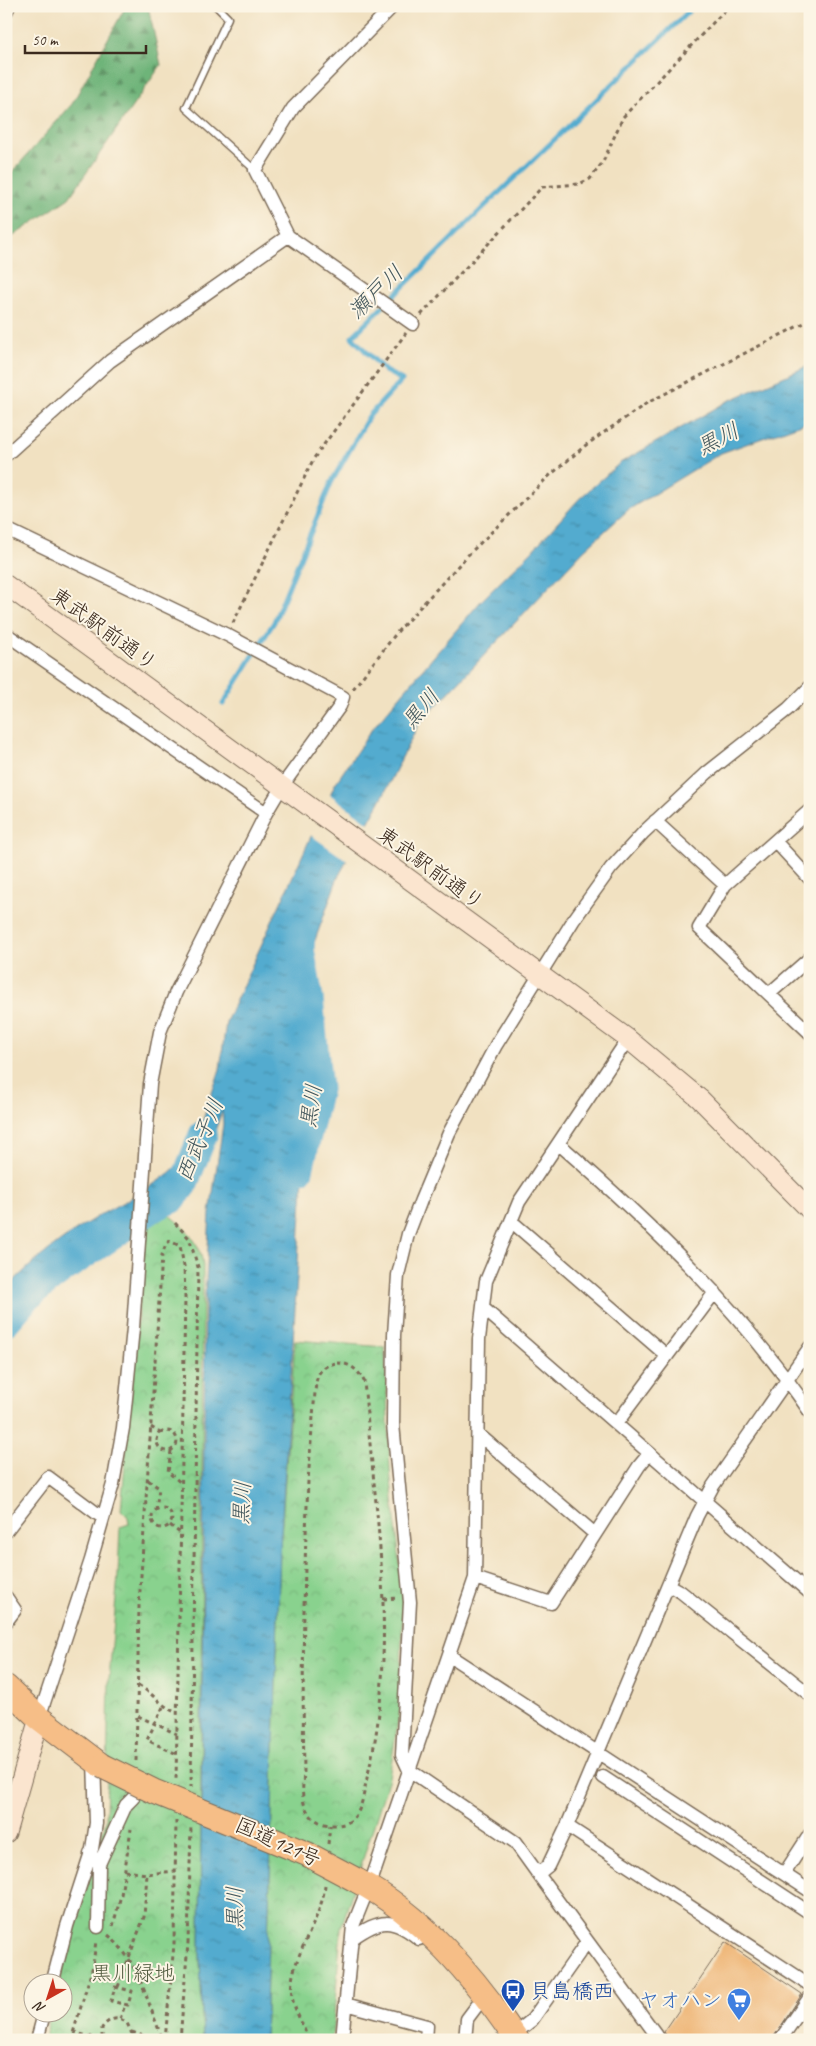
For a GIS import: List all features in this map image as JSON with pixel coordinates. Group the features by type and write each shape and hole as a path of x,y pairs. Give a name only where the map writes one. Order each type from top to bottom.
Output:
{"highway":[{"name":"国道121号","path":"6,1687 39,1718 98,1763 153,1790 307,1854 362,1883 412,1918 439,1943 485,1995 515,2037"}],"street":[{"path":"6,12 10,6"},
{"path":"393,6 293,108 254,170 288,236 413,324"},
{"path":"6,455 110,361 288,236"},
{"path":"6,529 227,635 343,697 340,706 287,790 266,813 176,992 160,1032 150,1084 123,1428 113,1484 39,1718 6,1833"},
{"name":"東武駅前通り","path":"6,585 628,1040 700,1099 810,1210"},
{"path":"6,634 266,813"},
{"path":"660,2040 515,1842 409,1770 402,1755 410,1602 393,1424 394,1335 398,1275 408,1234 450,1133 535,971 611,868 655,821 707,773 788,709 810,687"},
{"path":"810,810 725,885 699,928 770,993 810,1033"},
{"path":"655,821 725,885"},
{"path":"775,841 810,879"},
{"path":"770,993 810,958"},
{"path":"342,2040 353,1926 362,1883 409,1770 450,1656 475,1578 479,1338 486,1281 519,1202 628,1040"},
{"path":"559,1144 646,1221 715,1292 786,1379 810,1412"},
{"path":"511,1221 666,1355"},
{"path":"616,1424 715,1292"},
{"path":"483,1308 810,1593"},
{"path":"538,1874 548,1866 567,1826 596,1752 705,1501 786,1379 810,1348"},
{"path":"478,1434 595,1534"},
{"path":"475,1578 551,1603 649,1454"},
{"path":"6,1531 48,1477 103,1518"},
{"path":"668,1584 681,1592 810,1695"},
{"path":"6,1597 15,1610 6,1622"},
{"path":"450,1656 810,1891"},
{"path":"55,1974 90,1853 96,1823 98,1763"},
{"path":"603,1778 810,1913"},
{"path":"98,1926 100,1864 126,1806 133,1798"},
{"path":"567,1826 810,1984"},
{"path":"784,1874 810,1834"},
{"path":"90,1853 100,1864"},
{"path":"353,1938 376,1923 394,1924 408,1929 434,1951 464,1970"},
{"path":"515,2037 532,2020 587,1942"},
{"path":"465,2040 467,2019 485,1995"},
{"path":"780,2040 810,1997"},
{"path":"345,2004 427,2026 426,2040"},
{"path":"38,2040 42,2024"}],"lane":[{"path":"216,6 228,18 186,108 254,170"}],"path":[{"path":"227,635 314,458 413,324 542,187 579,184 590,179 603,162 623,117 729,6"},
{"path":"343,697 358,686 398,631 468,555 548,477 586,445 647,403 810,320"},
{"path":"175,1223 190,1238 198,1267 191,1788"},
{"path":"136,1763 139,1606 162,1255 166,1244 170,1241 180,1246 184,1266 176,1783"},
{"path":"346,1363 354,1368 364,1381 381,1546 383,1599 382,1686 378,1724 365,1798 359,1813 352,1820 344,1824 330,1825 319,1822 312,1817 303,1802 303,1675 310,1448 316,1391 321,1370 329,1365 346,1363"},
{"path":"151,1427 160,1434"},
{"path":"171,1451 166,1452 158,1447 157,1438 160,1434 167,1431 175,1435 177,1444 171,1451 168,1472 182,1484"},
{"path":"148,1480 158,1488 156,1510 152,1515 153,1524 161,1529 170,1525 172,1521 170,1512 163,1508 156,1510"},
{"path":"170,1525 181,1533"},
{"path":"383,1599 392,1598"},
{"path":"138,1685 152,1692 163,1707 177,1713"},
{"path":"163,1707 147,1740 177,1754"},
{"path":"138,1716 177,1734"},
{"path":"110,1936 117,1914 125,1871 133,1798"},
{"path":"164,2040 174,1944 176,1812"},
{"path":"180,2040 188,1943 191,1818"},
{"path":"328,1852 330,1825"},
{"path":"125,1871 147,1874 175,1871"},
{"path":"118,1988 128,1956 144,1917 147,1874"},
{"path":"308,2040 294,2006 292,1993 293,1977 296,1961 317,1921 324,1897 325,1879"},
{"path":"98,1926 128,1956 137,1972 164,2040"},
{"path":"71,2040 92,1966 98,1926"},
{"path":"115,1987 132,1991 128,2006 125,2005 111,2001 115,1987"},
{"path":"120,2019 125,2005"},
{"path":"73,2032 102,2040 102,2028 106,2023 111,2020 120,2019 128,2023 132,2032 131,2040"},
{"path":"132,2032 155,2040"}],"green space":[{"path":"126,6 148,6 161,65 69,198 6,241 6,179 72,104"},
{"name":"黒川緑地","path":"165,1211 190,1234 198,1248 203,1265 200,1958 203,2040 44,2040 48,2024 72,2024 72,1974 62,1974 106,1821 109,1679 120,1527 129,1524 128,1517 121,1510 144,1243 148,1217 155,1212"},
{"path":"295,1340 385,1347 390,1470 403,1593 400,1708 389,1778 341,1928 332,2040 265,2040 280,1550"}],"water":[{"path":"810,365 810,421 721,453 628,510 584,550 418,725 383,796 338,877 302,976 312,1088 301,1213 280,1550 265,2040 203,2040 200,1958 205,1298 210,1213 223,1124 222,1111 210,1145 169,1194 113,1225 61,1260 16,1297 6,1318 6,1289 48,1250 72,1233 163,1178 186,1157 195,1144 220,1069 226,1022 335,784 372,729 481,601 532,551 579,499 620,463 728,401"}],"pier":[{"path":"328,793 370,824 349,862 309,834"}],"building":[{"path":"725,1942 802,1994 772,2040 670,2040 664,2032"}],"waterway":[{"name":"瀬戸川","path":"223,704 274,622 331,483 369,416 402,380 385,371 352,337 485,206 688,12 682,6"},
{"name":"黒川","path":"299,1170 318,1089 309,998 300,949 301,933"},
{"name":"西武子川","path":"6,1321 28,1296 63,1269 153,1208 172,1199 184,1183 203,1135"}],"place":[{"name":"貝島橋西","path":"513,2012"},
{"name":"ヤオハン","path":"739,2021"}]}
